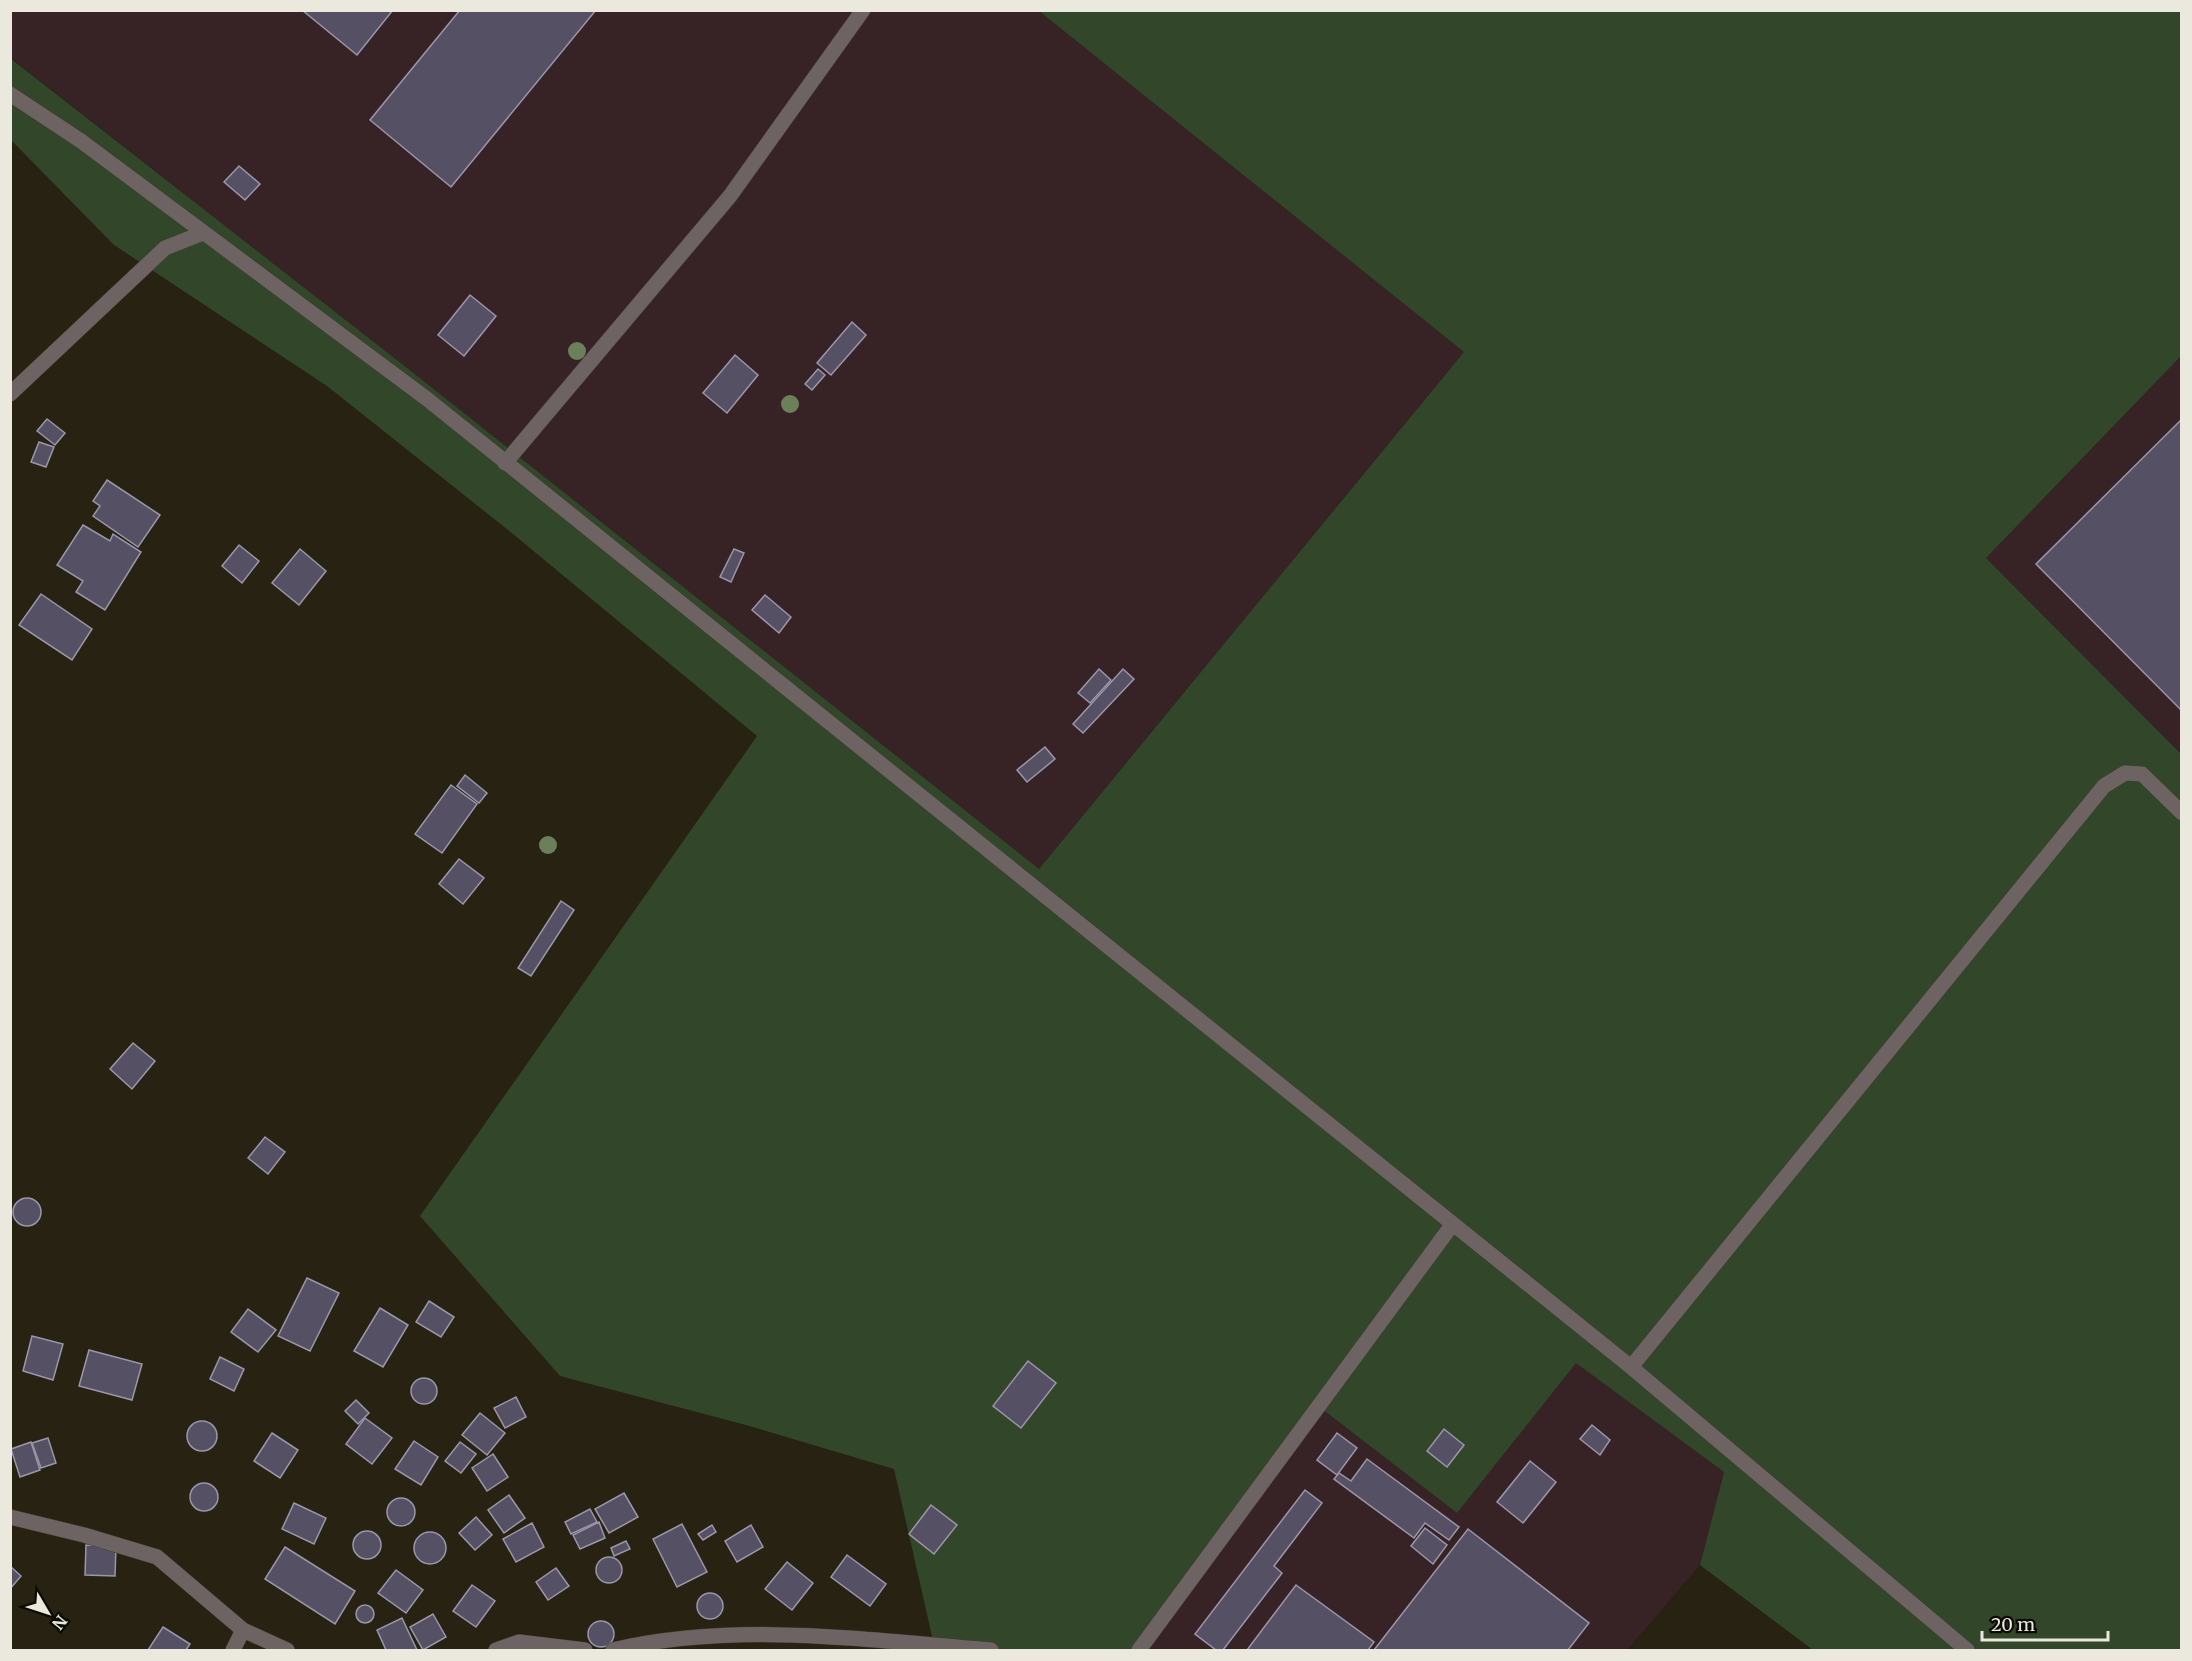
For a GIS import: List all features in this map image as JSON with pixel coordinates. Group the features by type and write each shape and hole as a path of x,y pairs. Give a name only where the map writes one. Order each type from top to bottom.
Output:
{"street":[{"path":"505,463 730,196 863,10"},
{"path":"10,94 81,141 427,399 1630,1367 1967,1650"},
{"path":"10,394 165,248 203,233"},
{"path":"1630,1367 2104,786 2125,773 2142,774 2181,813"},
{"path":"1139,1650 1452,1225"},
{"path":"10,1517 84,1535 157,1557 243,1630 287,1650"},
{"path":"233,1650 243,1630"},
{"path":"613,1650 637,1645 721,1636 824,1637 991,1650"},
{"path":"495,1650 519,1642 585,1650"}],"shaded area":[{"path":"10,11 1039,11 1464,352 1039,869 411,371 11,58"},
{"path":"2181,356 2181,754 1986,558"},
{"path":"1576,1362 1724,1472 1700,1565 1627,1650 1144,1650 1322,1409 1457,1513"}],"green space":[{"path":"1039,11 2181,11 2181,356 1986,558 2181,754 2181,1650 1813,1650 1700,1565 1724,1472 1576,1363 1457,1513 1322,1409 1144,1650 933,1650 934,1645 894,1469 746,1425 560,1376 420,1216 757,736 513,534 327,386 114,245 11,140 10,58 411,371 1039,869 1464,352"}],"building":[{"path":"302,10 393,10 357,55"},
{"path":"460,10 596,10 451,187 370,120"},
{"path":"239,166 260,184 245,200 224,182"},
{"path":"470,295 496,316 464,356 438,335"},
{"path":"852,322 866,335 831,375 817,363"},
{"path":"735,355 758,375 727,413 703,393"},
{"path":"818,369 825,375 812,390 805,384"},
{"path":"47,419 65,433 55,445 37,431"},
{"path":"2182,419 2182,711 2036,564"},
{"path":"39,442 54,447 46,467 31,462"},
{"path":"107,480 160,515 138,547 93,516 100,506 93,501"},
{"path":"83,525 110,541 113,534 141,552 105,610 76,592 83,581 57,565"},
{"path":"239,545 259,561 242,583 222,566"},
{"path":"300,549 326,571 299,605 272,583"},
{"path":"734,549 744,553 731,582 720,577"},
{"path":"41,594 92,629 72,660 19,625"},
{"path":"765,595 791,617 779,633 752,610"},
{"path":"1099,669 1111,680 1090,703 1078,693"},
{"path":"1123,669 1134,679 1083,733 1073,724"},
{"path":"1045,747 1055,759 1027,782 1017,770"},
{"path":"465,775 487,793 479,803 457,786"},
{"path":"451,785 477,804 442,853 415,834"},
{"path":"459,859 484,878 463,904 439,884"},
{"path":"561,901 574,910 531,976 518,968"},
{"path":"133,1043 155,1061 132,1089 110,1069"},
{"path":"265,1137 285,1152 268,1174 248,1158"},
{"path":"27,1198 37,1202 41,1212 37,1222 27,1226 17,1222 13,1212 17,1202"},
{"path":"307,1278 339,1293 310,1351 278,1336"},
{"path":"429,1301 454,1317 441,1337 416,1322"},
{"path":"380,1308 408,1325 383,1367 354,1351"},
{"path":"248,1309 276,1330 258,1352 231,1332"},
{"path":"32,1336 63,1344 53,1380 23,1371"},
{"path":"89,1350 142,1364 132,1400 79,1386"},
{"path":"220,1357 244,1369 234,1391 210,1379"},
{"path":"1028,1361 1056,1383 1021,1428 993,1406"},
{"path":"424,1378 434,1381 437,1391 434,1401 424,1404 414,1401 411,1391 414,1381"},
{"path":"516,1397 526,1417 505,1428 494,1408"},
{"path":"356,1400 369,1413 358,1424 345,1411"},
{"path":"480,1413 505,1433 487,1455 462,1435"},
{"path":"365,1418 392,1438 372,1464 346,1444"},
{"path":"202,1421 213,1425 217,1436 213,1447 202,1451 191,1447 187,1436 191,1425"},
{"path":"1592,1425 1610,1440 1600,1455 1580,1439"},
{"path":"1444,1429 1464,1445 1447,1467 1427,1451"},
{"path":"272,1433 298,1450 280,1478 254,1461"},
{"path":"1337,1433 1357,1448 1337,1475 1317,1460"},
{"path":"48,1438 56,1463 41,1468 32,1443"},
{"path":"414,1441 438,1457 421,1485 395,1469"},
{"path":"31,1442 40,1470 20,1477 11,1449"},
{"path":"460,1442 476,1454 461,1473 445,1461"},
{"path":"493,1454 508,1477 487,1491 472,1468"},
{"path":"1367,1459 1459,1527 1449,1540 1425,1523 1414,1538 1334,1479 1339,1473 1351,1481"},
{"path":"1530,1461 1556,1482 1523,1523 1497,1502"},
{"path":"204,1483 214,1487 218,1497 214,1507 204,1511 194,1507 190,1497 194,1487"},
{"path":"1305,1490 1322,1503 1274,1566 1282,1573 1223,1650 1216,1650 1195,1634"},
{"path":"624,1493 638,1517 609,1533 595,1509"},
{"path":"509,1495 525,1518 504,1533 488,1510"},
{"path":"401,1498 411,1502 415,1512 411,1522 401,1526 391,1522 387,1512 391,1502"},
{"path":"294,1503 326,1518 314,1544 282,1529"},
{"path":"931,1505 957,1525 934,1554 909,1534"},
{"path":"590,1509 597,1522 571,1534 565,1522"},
{"path":"476,1517 492,1535 475,1550 459,1533"},
{"path":"599,1522 605,1538 580,1549 573,1535"},
{"path":"532,1523 544,1547 516,1562 503,1539"},
{"path":"682,1524 707,1572 677,1587 653,1539"},
{"path":"712,1525 716,1532 703,1540 698,1534"},
{"path":"751,1525 763,1547 737,1562 725,1541"},
{"path":"1425,1528 1447,1545 1433,1564 1411,1546"},
{"path":"1468,1529 1589,1623 1568,1650 1374,1650"},
{"path":"367,1531 377,1535 381,1545 377,1555 367,1559 357,1555 353,1545 357,1535"},
{"path":"430,1532 442,1536 446,1548 442,1560 430,1564 418,1560 414,1548 418,1536"},
{"path":"626,1541 630,1549 614,1556 611,1548"},
{"path":"86,1545 116,1546 115,1576 85,1575"},
{"path":"285,1547 355,1591 335,1624 265,1579"},
{"path":"847,1555 886,1584 870,1606 831,1577"},
{"path":"609,1557 619,1560 622,1570 619,1580 609,1583 599,1580 596,1570 599,1560"},
{"path":"787,1562 813,1583 792,1610 765,1589"},
{"path":"10,1566 21,1576 10,1589"},
{"path":"556,1568 569,1586 548,1600 536,1582"},
{"path":"396,1570 423,1590 406,1613 378,1593"},
{"path":"472,1585 495,1601 476,1627 453,1611"},
{"path":"1296,1585 1374,1642 1368,1650 1247,1650"},
{"path":"710,1593 720,1596 723,1606 720,1616 710,1619 700,1616 697,1606 700,1596"},
{"path":"365,1605 373,1610 374,1614 369,1622 365,1623 357,1618 356,1614 361,1606"},
{"path":"433,1614 446,1637 423,1650 410,1627"},
{"path":"402,1618 417,1650 386,1650 377,1630"},
{"path":"601,1621 611,1624 614,1634 611,1644 601,1647 591,1644 588,1634 591,1624"},
{"path":"163,1627 190,1644 186,1650 148,1650"}]}
